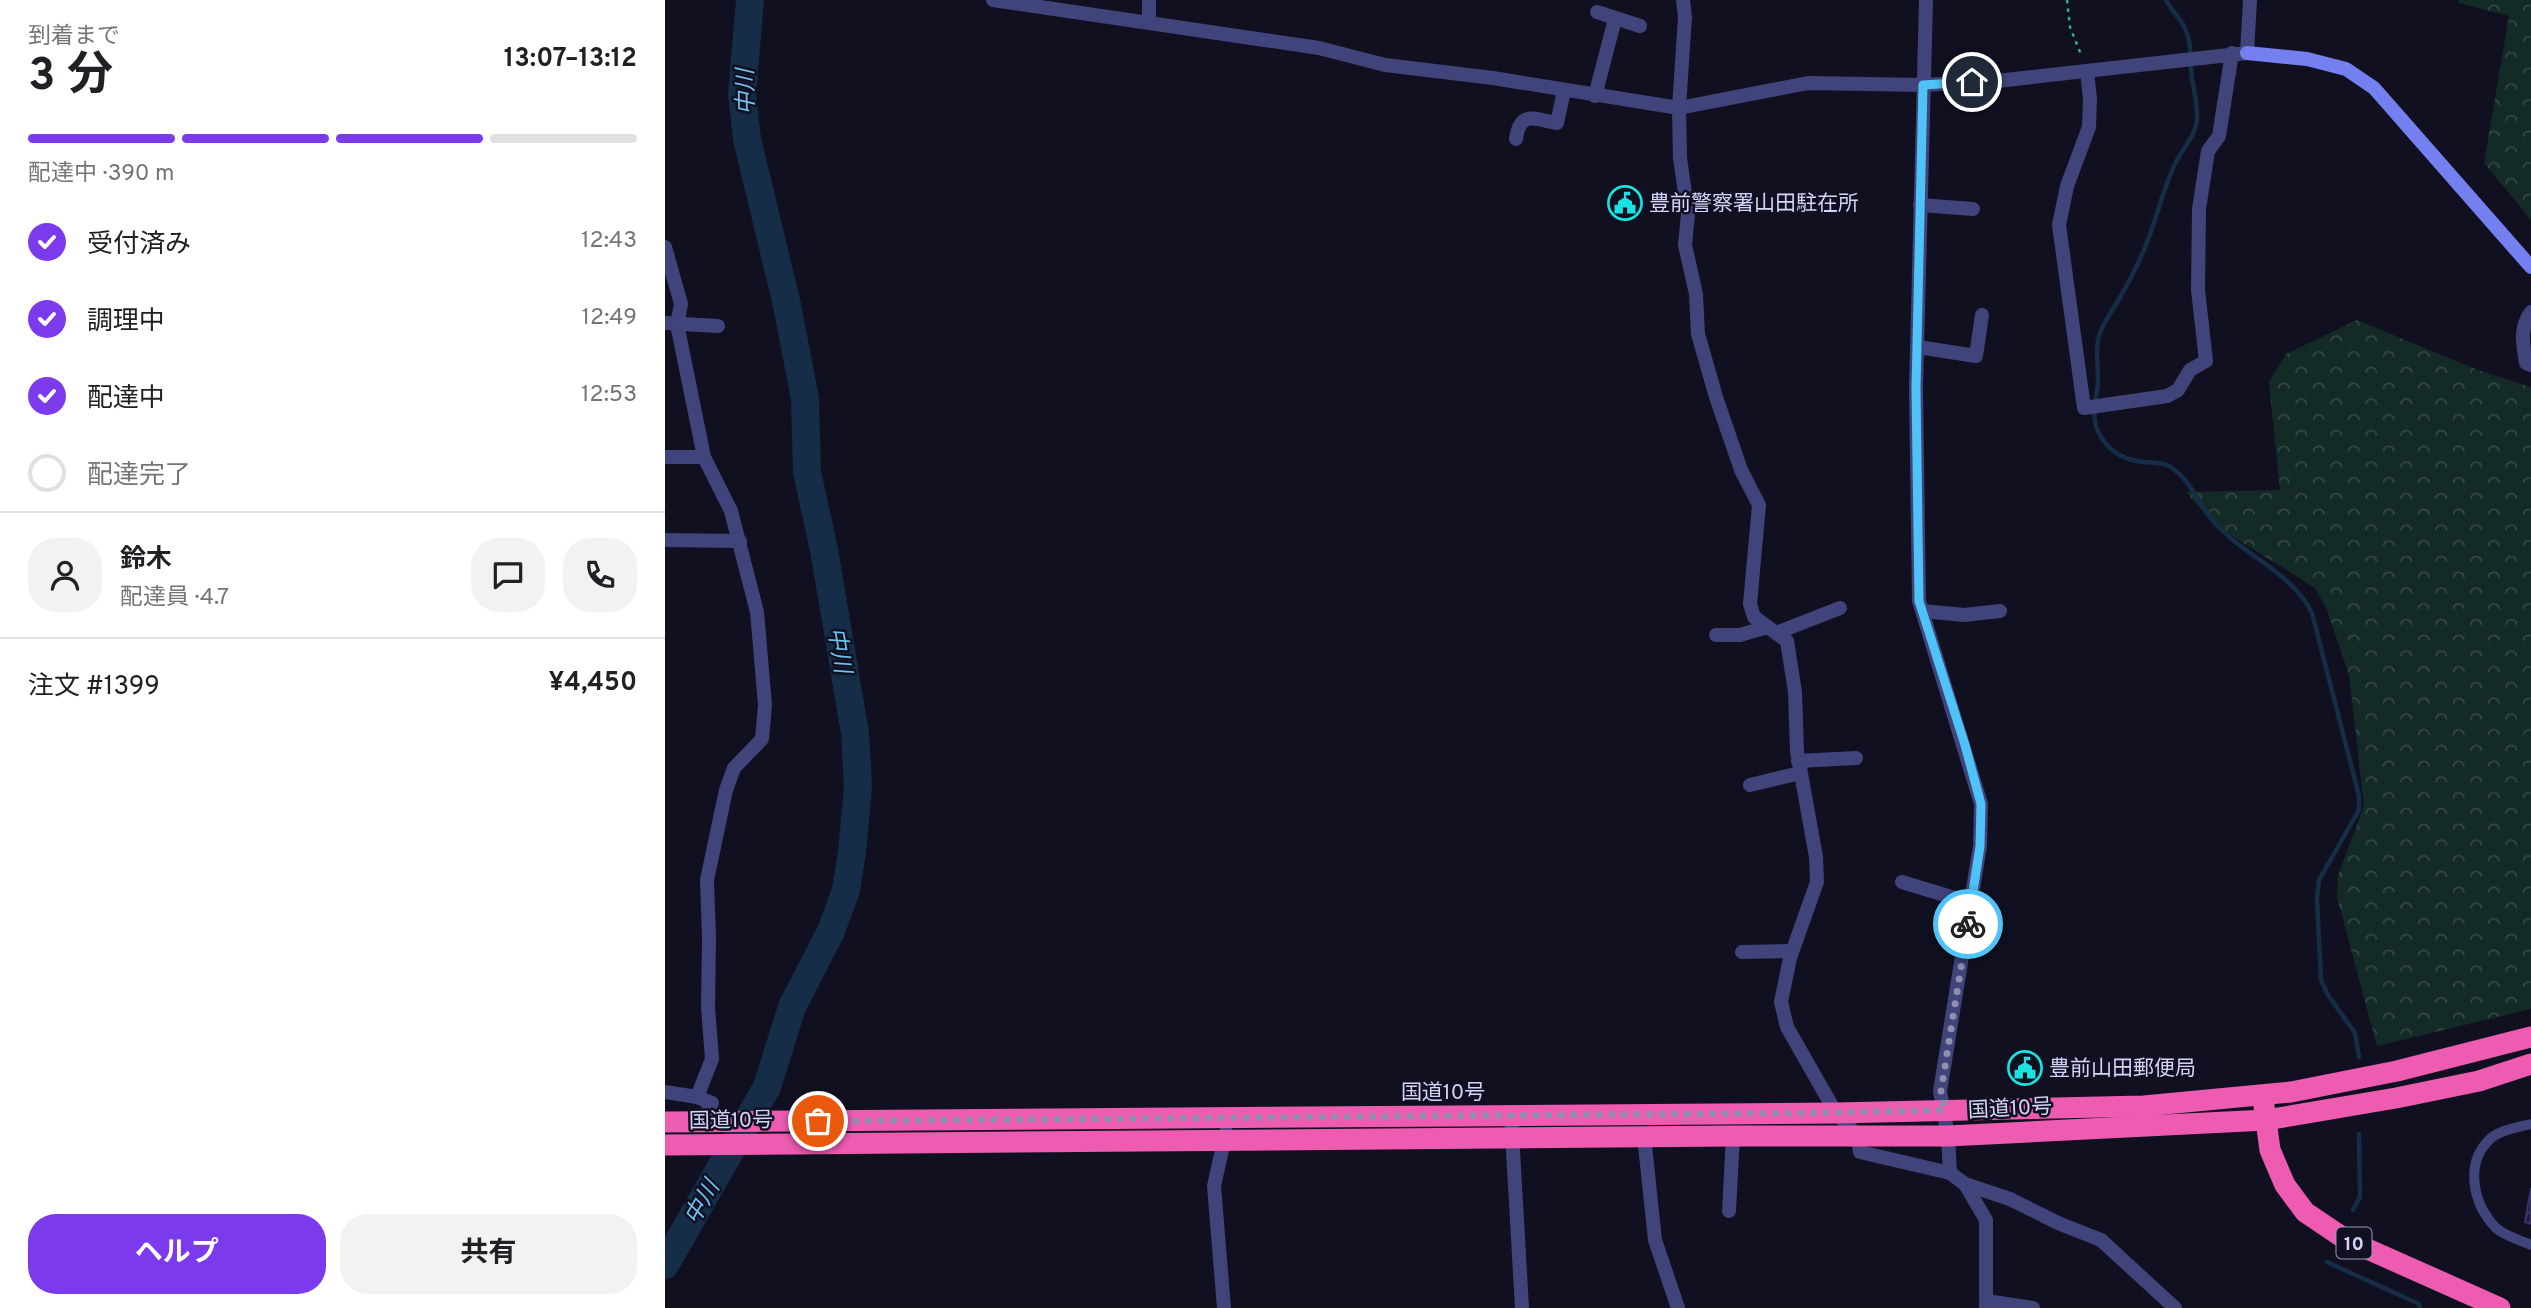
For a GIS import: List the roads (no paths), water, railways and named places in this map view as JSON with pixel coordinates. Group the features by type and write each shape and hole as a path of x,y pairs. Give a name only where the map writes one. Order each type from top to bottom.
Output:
{"highway":[{"name":"国道10号","path":"665,1122 1836,1113 2144,1106 2291,1092 2397,1072 2531,1037"},
{"name":"国道10号","path":"665,1144 1948,1136 2266,1120 2396,1098 2479,1080 2531,1064"},
{"name":"10","path":"2262,1095 2270,1150 2295,1202 2305,1212 2345,1239 2500,1308"}],"street":[{"path":"993,0 1319,48 1385,65 1493,78 1679,108 1808,83 1923,85 1997,81 2232,53 2307,59 2346,69 2374,88 2531,267"},
{"path":"1149,0 1149,22"},
{"path":"1683,0 1685,17 1679,108 1680,158 1688,214 1685,245 1696,294 1698,334 1737,458 1759,505 1750,604 1754,617 1787,641 1795,692 1799,767 1816,857 1817,881 1792,951 1781,1002 1787,1027 1836,1113 1857,1135 1860,1152 1950,1173 1965,1184 2010,1199 2058,1223 2101,1240 2175,1308"},
{"path":"1926,0 1916,388 1919,601 1981,804 1980,846 1941,1091 1950,1173"},
{"path":"2247,53 2250,0"},
{"path":"1597,12 1640,26"},
{"path":"1595,96 1615,19"},
{"path":"2087,71 2089,127 2067,186 2059,225 2084,408 2167,396 2178,390 2190,370 2206,361 2198,290 2199,209 2208,151 2219,136 2232,53"},
{"path":"1516,139 1522,121 1530,118 1557,123 1564,91"},
{"path":"1920,205 1973,209"},
{"path":"665,247 681,304 671,323 704,457 731,511 757,611 765,705 762,739 734,768 726,790 707,880 708,1007 712,1059 697,1097"},
{"path":"2531,312 2522,326 2522,336 2526,363 2531,365"},
{"path":"1918,347 1976,356 1982,315"},
{"path":"671,323 718,326"},
{"path":"665,457 704,457"},
{"path":"665,540 740,541"},
{"path":"1716,635 1740,635 1772,630 1840,608"},
{"path":"1923,611 1964,615 2000,611"},
{"path":"1750,785 1799,767 1856,758"},
{"path":"1902,882 1971,903"},
{"path":"1742,952 1792,951"},
{"path":"665,1092 697,1097 712,1104 706,1122"},
{"path":"1511,1116 1523,1308"},
{"path":"1224,1308 1214,1186 1228,1117"},
{"path":"1644,1136 1655,1240 1678,1308"},
{"path":"1730,1211 1733,1136"},
{"path":"1965,1184 1986,1220 1986,1305 2033,1308"}],"lane":[{"path":"2531,1124 2491,1137 2477,1157 2473,1182 2481,1209 2498,1230 2531,1245"}],"waterway":[{"name":"中川","path":"665,1265 767,1087 792,1007 831,931 846,890 858,787 855,733 824,550 807,472 805,399 787,305 747,139 742,94 750,0"},
{"path":"2166,0 2184,26 2189,39 2197,120 2191,137 2171,173 2140,258 2101,331 2097,346 2098,379 2094,408 2096,426 2103,440 2120,455 2135,461 2163,464 2176,471 2221,529 2291,585 2312,613 2359,796 2359,810 2319,880 2317,899 2321,980 2328,995 2355,1033 2359,1057"},
{"path":"2353,1210 2360,1197 2359,1134"},
{"path":"2327,1262 2419,1304 2420,1308"}],"place":[{"name":"豊前警察署山田駐在所","path":"1625,203"},
{"name":"豊前山田郵便局","path":"2025,1068"}]}
